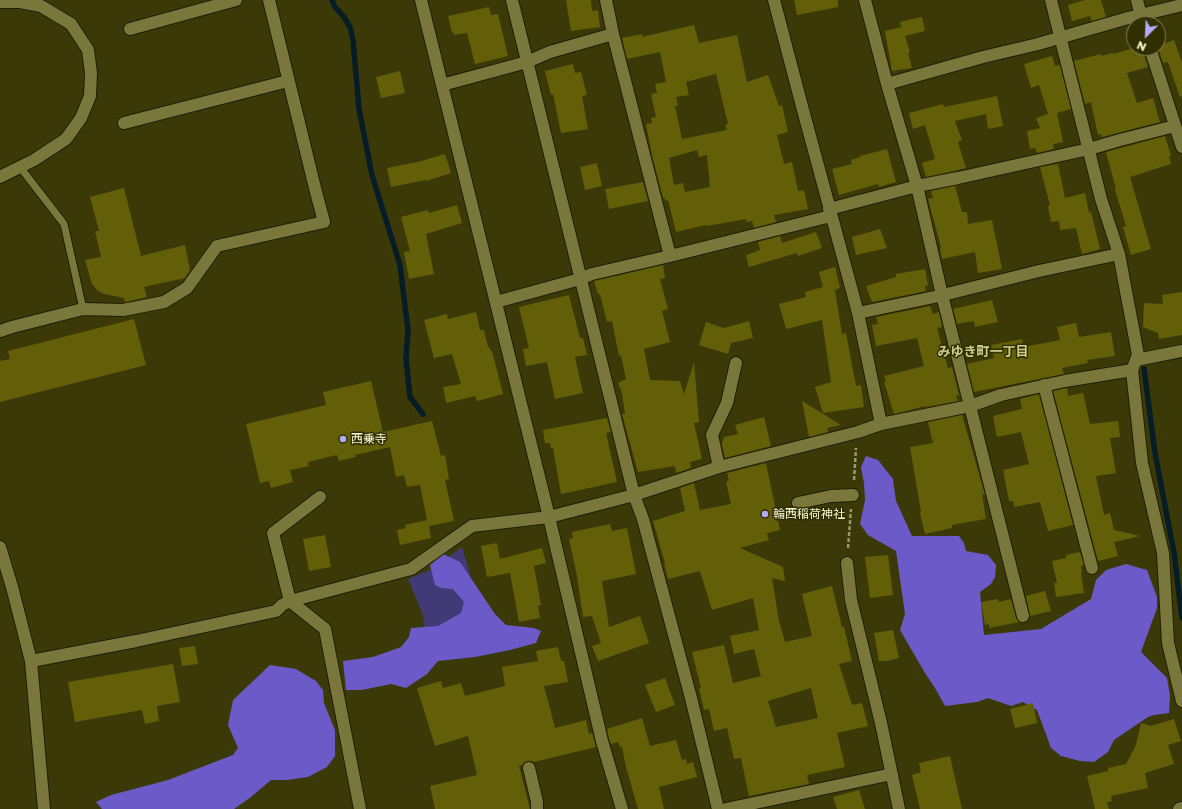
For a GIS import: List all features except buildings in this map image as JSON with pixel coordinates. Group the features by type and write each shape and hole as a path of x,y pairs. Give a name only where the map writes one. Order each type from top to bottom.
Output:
{"street":[{"path":"130,30 236,0"},
{"path":"0,331 83,310 123,310 164,302 188,288 217,246 324,222 269,0"},
{"path":"421,0 549,517 602,741 622,809"},
{"path":"512,0 634,495 645,526 691,698 718,809"},
{"path":"606,0 617,54 670,256"},
{"path":"774,0 858,313 880,424"},
{"path":"865,0 887,84 917,186 942,295 1023,616"},
{"path":"1051,0 1101,199 1120,254 1138,355 1134,365 1142,463 1163,553 1168,643 1182,701"},
{"path":"1137,0 1140,16"},
{"path":"0,2 20,2 41,6 71,24 88,50 91,73 90,96 81,118 66,139 34,160 0,177"},
{"path":"1152,16 1182,5"},
{"path":"887,84 983,57 1126,23"},
{"path":"442,85 527,62 550,52 613,34"},
{"path":"1153,56 1182,147"},
{"path":"124,123 288,81"},
{"path":"496,302 580,279 592,274 670,256 830,212 917,186 1089,149 1175,126"},
{"path":"858,313 942,295 1039,271 1120,254"},
{"path":"30,661 136,641 276,611 282,605 290,601 411,569 472,526 549,517 634,495 719,468 852,434 880,424 970,406 1001,395 1134,365 1182,351"},
{"path":"719,468 712,435 727,403 736,363"},
{"path":"1044,386 1092,568"},
{"path":"798,503 831,496 853,495"},
{"path":"320,497 273,533 290,601 325,629 360,809"},
{"path":"0,547 12,587 30,661 44,809"},
{"path":"847,563 850,600 899,809"},
{"path":"529,768 537,802 537,809"},
{"path":"726,809 892,774"}],"lane":[{"path":"20,167 64,224 83,310"}],"shaded area":[{"path":"866,456 878,460 893,479 896,501 912,536 959,536 964,543 966,551 988,555 996,565 995,577 991,584 980,592 984,635 1041,629 1091,599 1096,580 1106,570 1126,564 1147,570 1157,597 1157,608 1141,652 1167,678 1170,696 1169,713 1148,717 1114,740 1108,752 1094,762 1080,761 1061,756 1051,748 1037,710 1023,702 1011,706 988,698 977,702 945,706 900,630 905,614 896,551 868,535 860,524 865,500 861,467"},
{"path":"462,547 485,624 426,645 423,615 408,579 432,569"},
{"path":"443,554 460,562 495,614 506,625 534,628 541,631 536,643 475,657 438,661 427,674 406,688 391,684 362,690 346,690 343,661 373,657 401,647 409,637 411,628 438,626 461,613 464,602 453,589 441,588 435,585 430,565"},
{"path":"270,665 296,669 316,681 323,690 324,703 335,730 335,756 327,767 308,777 287,780 271,780 234,809 102,809 96,802 111,795 168,780 233,755 238,748 228,725 233,700"}],"waterway":[{"path":"332,0 335,7 350,27 353,40 359,109 372,175 400,265 408,330 406,358 410,397 423,414"},
{"path":"1144,369 1155,453 1174,553 1182,618"}],"place":[{"name":"西乗寺","path":"343,439"},
{"name":"輪西稲荷神社","path":"765,514"}],"district":[{"name":"みゆき町一丁目","path":"983,352"}]}
